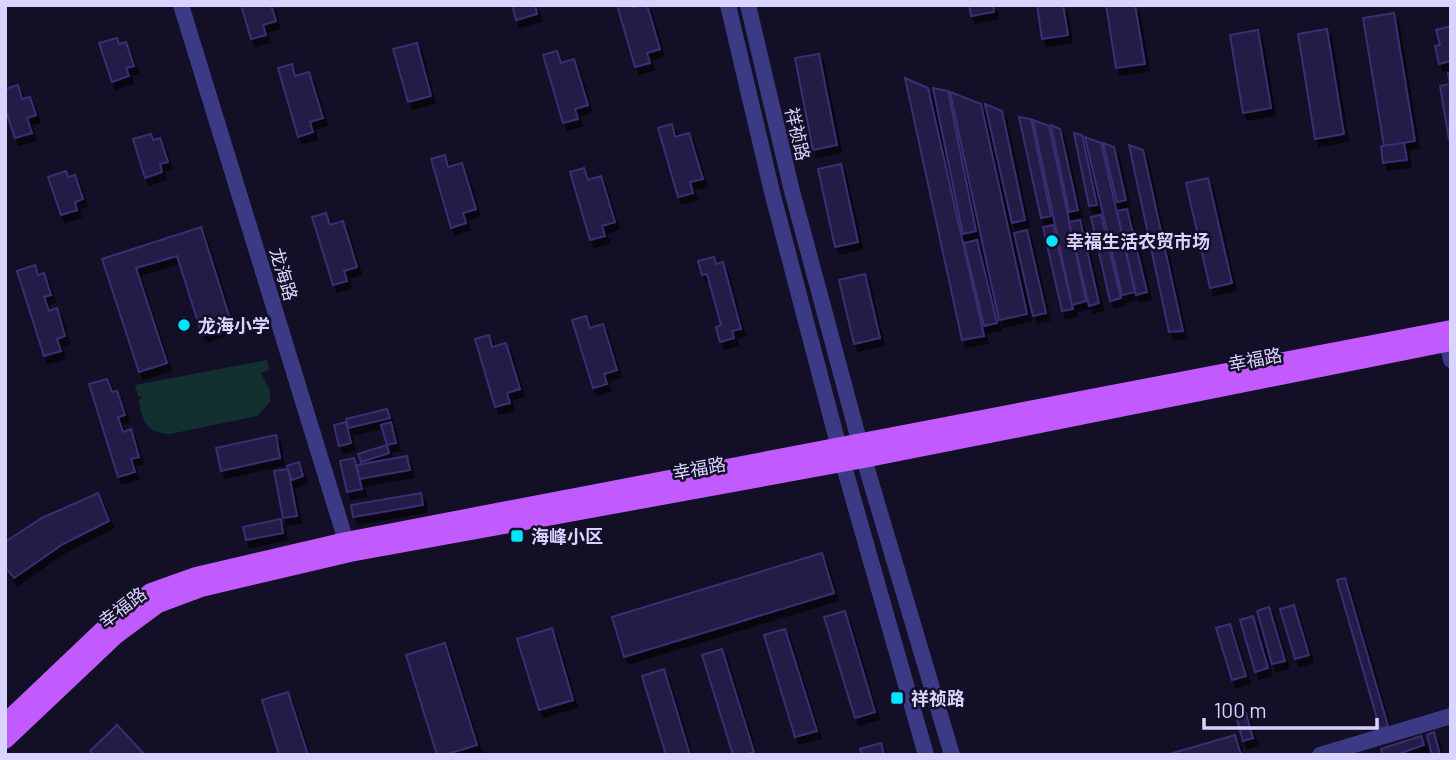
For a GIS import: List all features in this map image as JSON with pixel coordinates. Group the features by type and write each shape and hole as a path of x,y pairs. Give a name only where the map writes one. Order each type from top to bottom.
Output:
{"main road":[{"name":"幸福路","path":"5,723 108,625 151,592 195,576 1449,341"},
{"name":"幸福路","path":"5,740 116,635 158,604 201,588 348,547"}],"street":[{"name":"龙海路","path":"181,5 348,547"},
{"path":"728,5 772,192 841,455 926,755"},
{"name":"祥祯路","path":"748,5 792,191 862,451 952,755"},
{"path":"1320,755 1451,716"}],"green space":[{"path":"267,360 269,370 261,373 270,391 270,402 257,416 170,434 156,432 144,420 139,400 142,396 138,397 135,385"}],"building":[{"path":"241,5 271,5 276,21 263,25 266,35 251,39"},
{"path":"512,5 535,5 537,14 516,20"},
{"path":"617,5 647,5 660,49 647,53 650,63 635,67"},
{"path":"969,5 993,5 994,12 971,16"},
{"path":"1037,5 1063,5 1068,35 1042,39"},
{"path":"1106,5 1135,5 1145,64 1116,68"},
{"path":"1394,13 1415,141 1384,146 1363,18"},
{"path":"1451,26 1451,61 1439,64 1435,46 1440,45 1436,30"},
{"path":"1327,29 1344,134 1315,139 1298,34"},
{"path":"1258,30 1271,108 1243,113 1230,35"},
{"path":"117,38 119,44 126,42 134,66 126,68 129,76 112,82 99,43"},
{"path":"417,43 431,96 408,102 393,49"},
{"path":"557,51 561,63 574,59 588,105 575,109 578,119 563,123 543,55"},
{"path":"819,54 837,145 813,150 795,58"},
{"path":"292,64 295,76 309,72 323,118 310,122 313,132 298,137 278,68"},
{"path":"1448,73 1451,73 1449,140 1440,86 1450,84"},
{"path":"905,78 928,88 984,336 962,340"},
{"path":"18,85 22,99 30,97 36,115 27,118 32,133 15,138 5,108 5,89"},
{"path":"933,88 948,91 976,231 963,234"},
{"path":"950,92 981,104 1027,314 999,320"},
{"path":"985,104 1002,111 1025,220 1012,223"},
{"path":"1019,117 1031,119 1051,216 1041,218"},
{"path":"1033,120 1049,126 1086,301 1072,305"},
{"path":"672,124 675,137 689,133 703,179 690,182 693,193 678,197 658,128"},
{"path":"1051,125 1060,129 1078,210 1069,212"},
{"path":"1074,133 1082,135 1097,205 1089,206"},
{"path":"151,134 153,140 160,138 168,162 160,164 162,172 145,178 133,139"},
{"path":"1085,137 1101,143 1135,292 1122,295"},
{"path":"1103,143 1114,147 1126,200 1117,202"},
{"path":"1404,143 1407,160 1383,163 1381,146"},
{"path":"1129,145 1143,150 1183,331 1169,332"},
{"path":"445,155 448,167 462,163 476,209 463,213 466,223 451,228 431,159"},
{"path":"841,164 858,242 835,247 818,169"},
{"path":"584,168 588,180 601,176 615,222 602,226 605,236 590,240 570,172"},
{"path":"66,171 68,177 75,175 83,199 75,202 77,210 61,215 48,177"},
{"path":"1208,178 1232,283 1210,288 1186,183"},
{"path":"1127,209 1147,292 1136,295 1117,211"},
{"path":"326,213 330,225 343,221 357,267 344,271 347,281 333,285 312,217"},
{"path":"1101,215 1121,298 1110,301 1091,217"},
{"path":"1080,220 1099,303 1089,306 1069,222"},
{"path":"1053,225 1073,309 1062,311 1043,227"},
{"path":"201,227 232,325 202,335 177,256 136,268 167,363 139,372 102,259"},
{"path":"1027,230 1046,313 1033,316 1014,233"},
{"path":"977,240 997,323 984,326 964,243"},
{"path":"714,257 716,264 723,262 741,329 732,331 734,338 720,342 716,327 721,325 707,274 702,275 698,261"},
{"path":"35,265 38,275 44,273 51,295 44,297 49,311 57,308 65,336 57,339 61,351 44,356 17,271"},
{"path":"865,274 880,338 854,344 839,280"},
{"path":"586,316 590,328 603,324 617,370 604,374 607,384 593,388 572,320"},
{"path":"489,335 492,347 506,343 520,389 507,393 510,403 495,407 475,339"},
{"path":"107,379 112,392 117,391 125,415 118,417 123,432 131,429 139,457 131,459 135,472 118,477 89,384"},
{"path":"387,409 390,418 348,428 346,419"},
{"path":"346,422 351,443 339,446 334,425"},
{"path":"391,422 396,443 387,445 381,425"},
{"path":"276,435 280,458 221,471 216,448"},
{"path":"387,445 389,453 361,462 358,454"},
{"path":"407,456 410,470 359,479 357,465"},
{"path":"354,458 362,489 347,492 340,461"},
{"path":"299,462 303,476 292,480 287,466"},
{"path":"288,469 297,516 283,518 274,471"},
{"path":"98,493 109,521 63,544 14,578 5,567 5,542 42,518"},
{"path":"421,493 423,505 353,517 351,505"},
{"path":"281,519 283,533 246,540 243,527"},
{"path":"822,553 834,593 624,657 612,617"},
{"path":"1345,578 1388,726 1380,729 1337,580"},
{"path":"1294,605 1309,655 1295,659 1280,609"},
{"path":"1269,607 1285,661 1272,664 1257,611"},
{"path":"845,611 875,712 855,718 824,617"},
{"path":"1253,616 1268,668 1255,672 1240,620"},
{"path":"1230,624 1246,676 1232,680 1216,628"},
{"path":"552,628 573,700 539,710 517,639"},
{"path":"785,629 817,731 795,737 764,635"},
{"path":"445,643 477,745 437,755 406,655"},
{"path":"722,649 754,752 744,755 733,755 702,655"},
{"path":"664,669 690,755 666,755 642,676"},
{"path":"288,692 308,755 279,755 262,700"},
{"path":"1246,713 1253,738 1243,741 1236,716"},
{"path":"117,725 145,755 93,755 90,751"},
{"path":"1434,732 1440,755 1432,755 1427,735"},
{"path":"1235,735 1241,755 1166,755"},
{"path":"1421,736 1424,745 1396,755 1383,755 1381,749"},
{"path":"881,743 884,755 862,755 860,749"}],"place":[{"name":"幸福生活农贸市场","path":"1052,241"},
{"name":"龙海小学","path":"184,325"},
{"name":"海峰小区","path":"517,536"},
{"name":"祥祯路","path":"897,698"}]}
